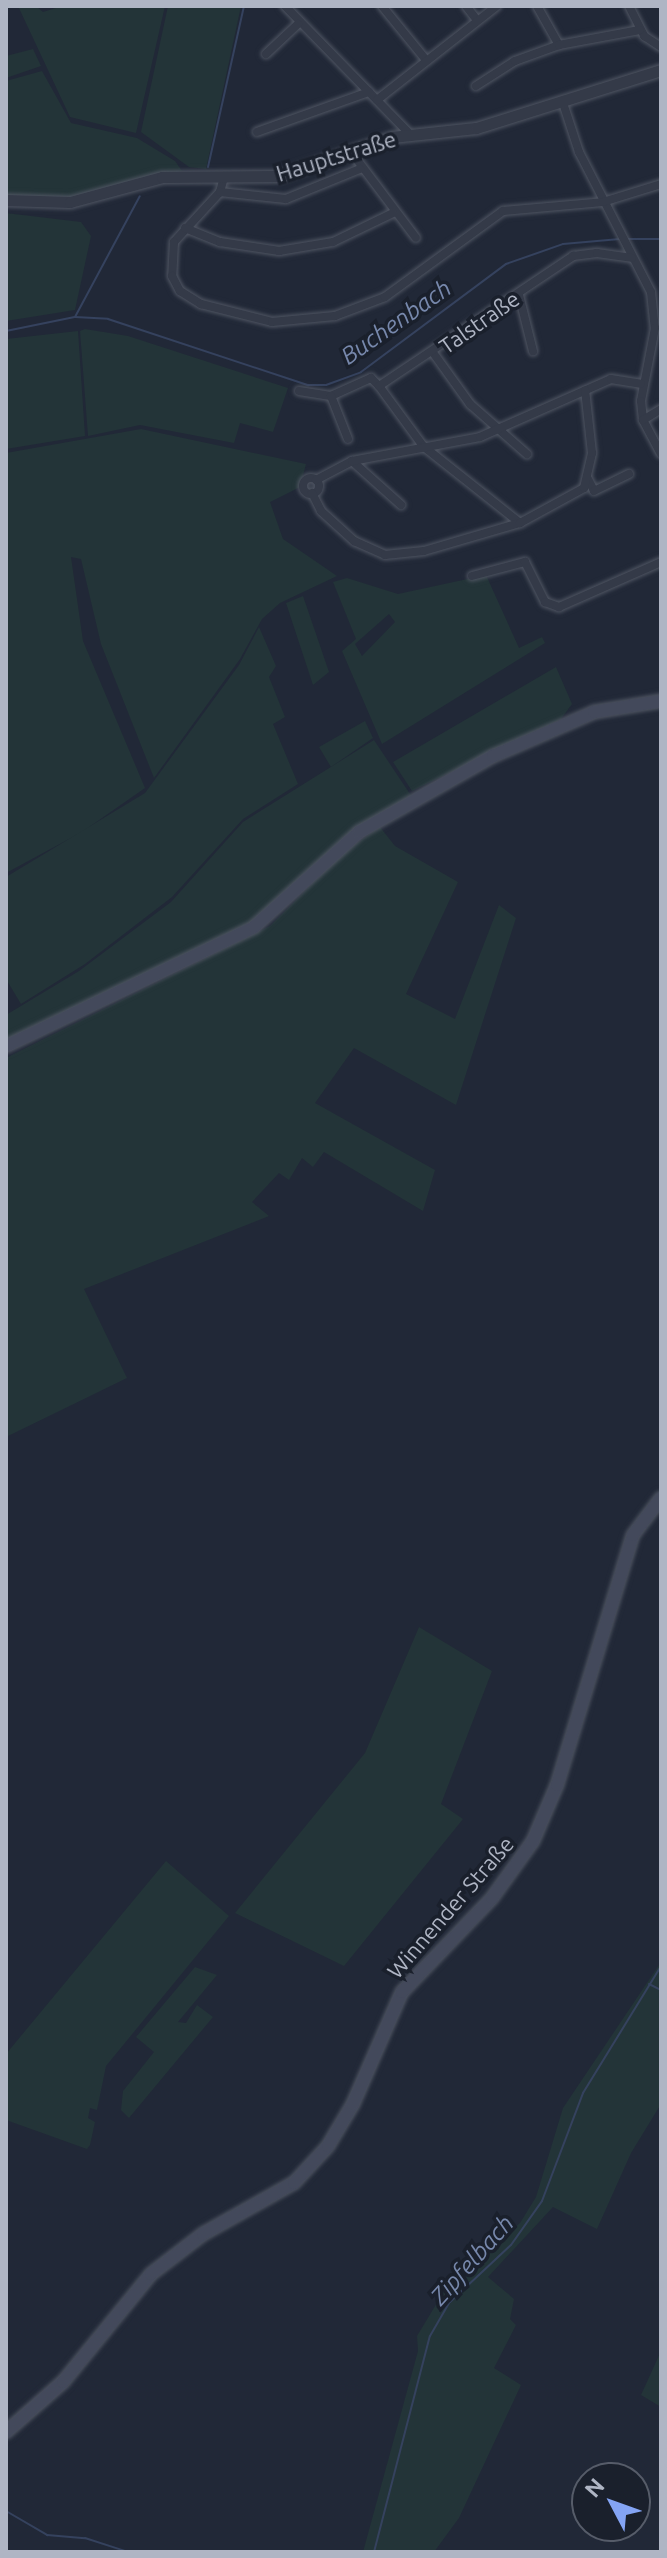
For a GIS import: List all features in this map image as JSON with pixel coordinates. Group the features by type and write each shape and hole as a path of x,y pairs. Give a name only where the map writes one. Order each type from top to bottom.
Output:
{"main road":[{"path":"6,1046 213,951 254,927 359,832 493,756 594,712 661,701"},
{"name":"Winnender Straße","path":"6,2432 58,2388 151,2274 203,2234 281,2192 328,2146 353,2104 402,1992 492,1898 533,1841 557,1785 633,1535 661,1498"}],"street":[{"path":"285,6 298,24 409,133"},
{"path":"382,6 426,60"},
{"path":"466,6 477,20"},
{"path":"377,100 497,6"},
{"path":"537,6 559,45"},
{"path":"629,6 640,30 661,47"},
{"path":"266,54 298,24"},
{"path":"476,86 515,61 559,45 640,30"},
{"name":"Hauptstraße","path":"6,200 70,202 162,177 279,176 409,133 476,128 661,70"},
{"path":"257,132 369,92"},
{"path":"563,103 603,202 651,292 658,329 641,384 643,420 661,454"},
{"path":"352,153 360,169 393,213 416,238"},
{"path":"220,192 286,199 360,169"},
{"path":"224,177 220,192 185,228 171,253 172,276 180,291 235,316 301,320 348,312 385,297 493,214 516,207 603,202 661,184"},
{"path":"185,228 220,242 279,251 333,242 393,213"},
{"name":"Talstraße","path":"331,396 371,378 379,386 434,354 573,256 597,253 632,258"},
{"path":"651,292 661,287"},
{"path":"519,295 533,351"},
{"path":"434,354 457,390 527,454"},
{"path":"585,390 592,453 588,479 578,495 520,523 424,551 385,555 354,541 321,511 303,483 316,480 352,461 499,431 585,390 621,378 641,384"},
{"path":"379,386 423,446 520,523"},
{"path":"299,391 331,396 348,439"},
{"path":"643,420 661,409"},
{"path":"352,461 401,505"},
{"path":"588,479 594,491 629,474"},
{"path":"472,576 525,562 545,602 559,607 661,562"}],"shaded area":[{"path":"18,6 36,6 43,12 62,6 165,6 136,133 70,117"},
{"path":"168,6 241,6 206,169 189,167 141,132"},
{"path":"33,49 41,66 6,78 6,56"},
{"path":"42,71 71,123 137,138 175,161 182,171 68,198 6,197 6,81"},
{"path":"6,213 81,222 91,236 75,310 6,321"},
{"path":"85,329 128,336 288,388 273,432 240,423 234,443 140,425 88,436 80,331"},
{"path":"78,331 85,436 6,449 6,339"},
{"path":"141,429 306,464 300,487 270,502 283,539 337,576 280,603 262,619 240,659 154,778 101,644 81,559 71,557 83,641 145,788 82,832 6,873 6,453"},
{"path":"486,575 519,648 542,637 545,643 382,744 342,651 356,639 333,582 347,578 398,594","holes":["389,614 395,622 362,656 355,644"]},
{"path":"303,596 329,672 313,685 286,603"},
{"path":"259,627 276,666 269,677 285,717 273,724 298,784 243,819 172,897 85,964 21,1004 6,979 6,877 145,793 239,665"},
{"path":"556,667 572,704 561,719 412,791 393,762"},
{"path":"365,721 373,738 331,767 319,747"},
{"path":"374,740 412,797 264,915 197,953 6,1041 6,1015 79,971 171,902 243,822"},
{"path":"380,827 395,846 458,882 406,994 455,1019 499,905 516,918 456,1105 354,1048 315,1103 435,1170 423,1211 324,1152 313,1167 302,1158 289,1180 279,1173 252,1202 269,1216 84,1289 127,1378 6,1437 6,1058 270,926 344,852"},
{"path":"419,1627 492,1671 441,1804 463,1819 344,1966 235,1913 365,1753"},
{"path":"166,1861 229,1916 106,2066 97,2110 90,2108 88,2118 95,2122 90,2145 87,2149 6,2120 6,2054"},
{"path":"661,1962 661,2104 631,2153 597,2229 553,2207 488,2277 514,2299 510,2319 516,2325 494,2368 521,2385 459,2518 434,2552 363,2552 418,2351 417,2336 449,2283 520,2223 536,2197 563,2108"},
{"path":"195,1967 217,1975 178,2022 186,2023 197,2005 213,2017 129,2118 121,2110 123,2091 154,2052 136,2037"},
{"path":"661,2351 661,2407 641,2395"}],"waterway":[{"path":"208,167 244,6"},
{"path":"75,317 140,196"},
{"name":"Buchenbach","path":"6,331 75,317 108,319 308,385 326,385 361,372 506,264 563,244 620,239"},
{"name":"Buchenbach","path":"626,239 661,239"},
{"name":"Zipfelbach","path":"374,2552 430,2336 450,2302 511,2245 542,2201 583,2093 661,1966"},
{"path":"649,1984 661,1990"},
{"path":"6,2511 47,2535 85,2538 128,2552"}]}
